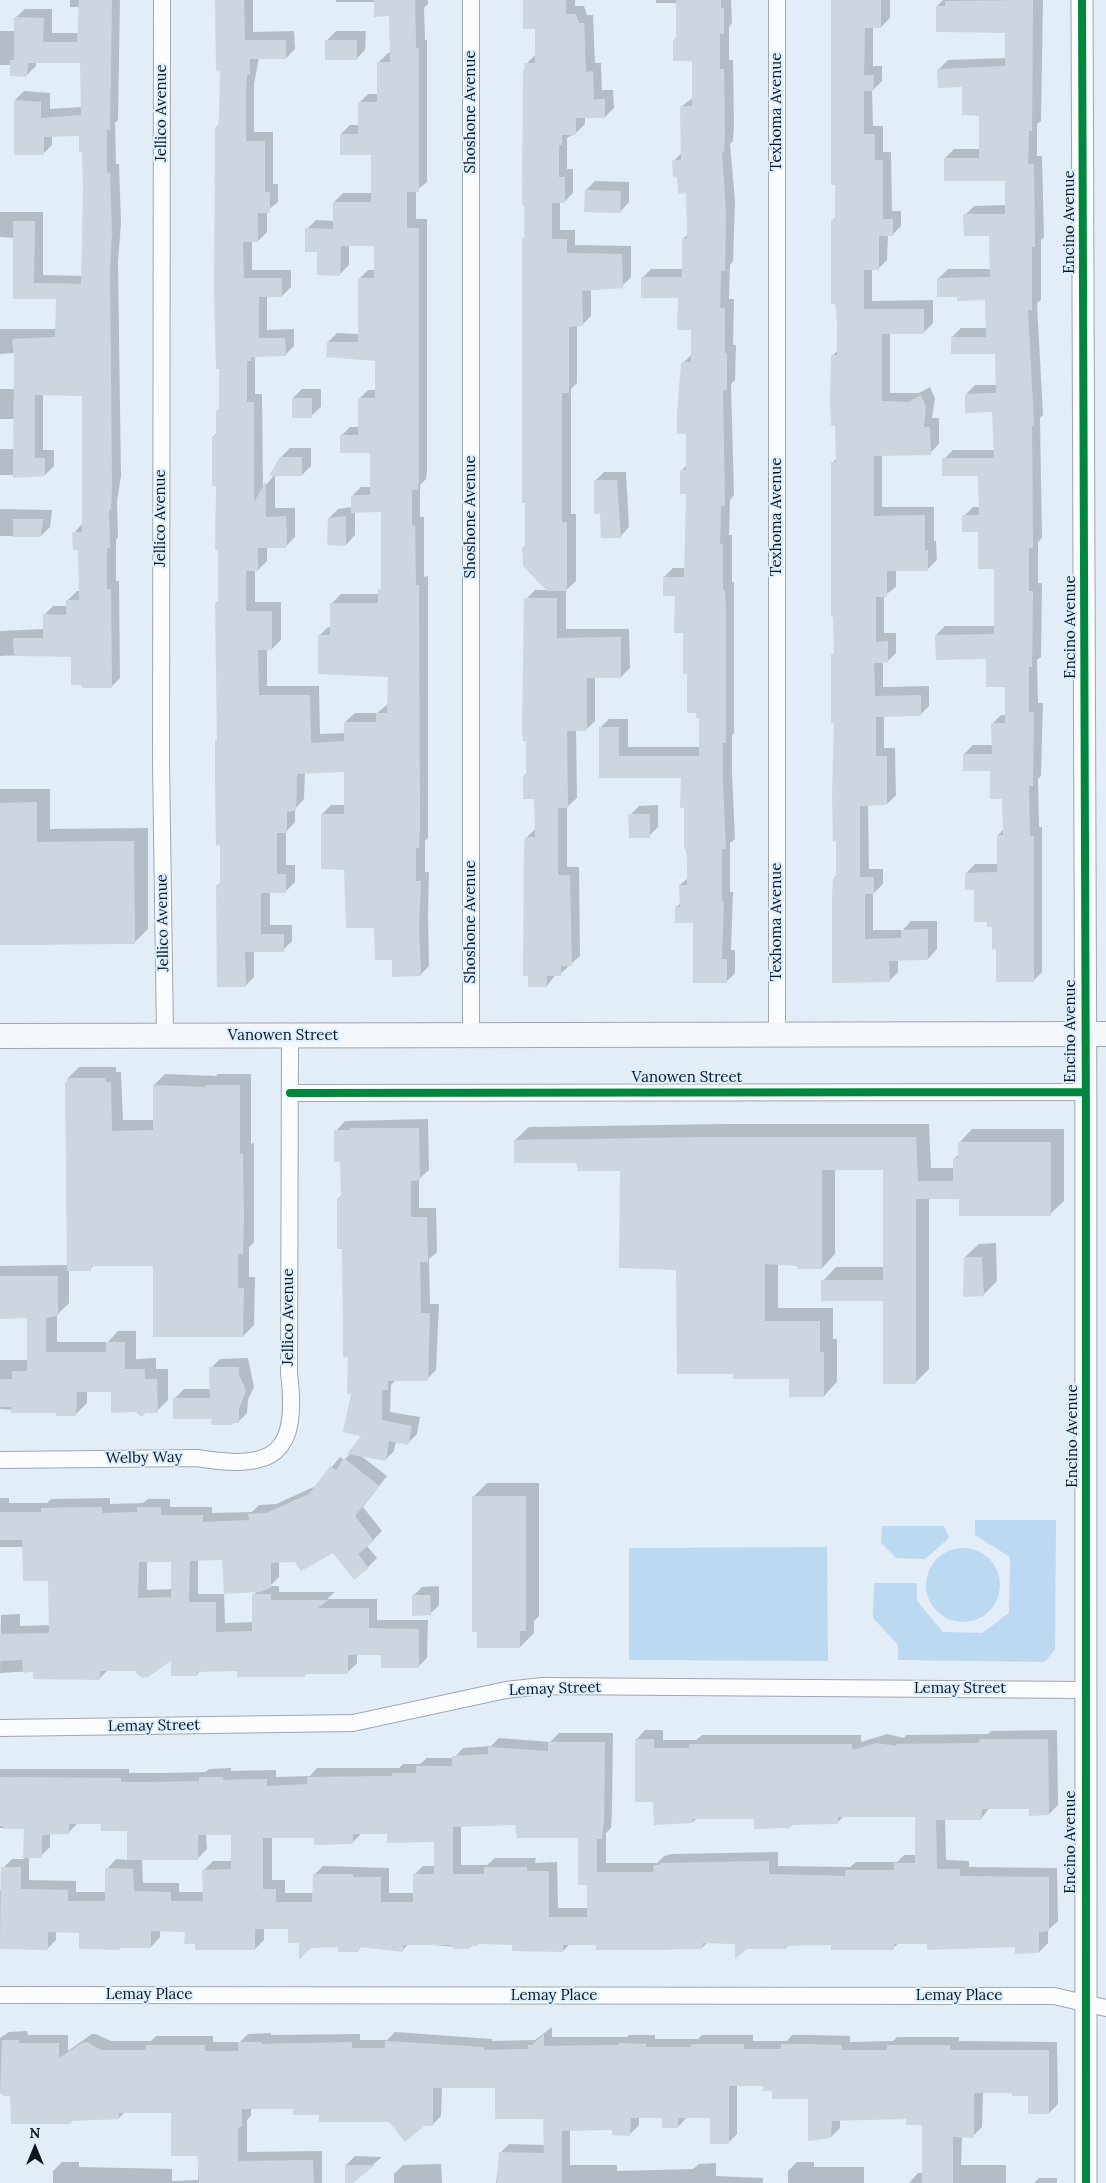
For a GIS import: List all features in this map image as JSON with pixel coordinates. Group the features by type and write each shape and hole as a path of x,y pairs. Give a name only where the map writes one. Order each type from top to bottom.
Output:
{"main road":[{"name":"Vanowen Street","path":"0,1036 1096,1034"}],"street":[{"name":"Jellico Avenue","path":"162,0 161,761 165,1036"},
{"name":"Shoshone Avenue","path":"471,0 471,1035"},
{"name":"Texhoma Avenue","path":"777,0 777,1035"},
{"name":"Encino Avenue","path":"1082,0 1096,1034 1085,1092 1087,1342 1084,1690 1096,2005 1086,2183"},
{"name":"Jellico Avenue","path":"282,1445 291,1424 292,1414 289,1373 290,1036"},
{"name":"Vanowen Street","path":"290,1093 1085,1092"},
{"name":"Welby Way","path":"0,1460 197,1458 225,1462 251,1462 270,1457 282,1445"},
{"name":"Lemay Street","path":"0,1728 353,1723 506,1690 542,1686 1084,1690"},
{"name":"Lemay Place","path":"0,1995 1054,1996 1096,2005"}],"shaded area":[{"path":"975,1520 1056,1520 1055,1649 1045,1662 898,1660 898,1645 873,1618 874,1583 917,1583 917,1601 943,1632 982,1633 1009,1613 1010,1557 975,1535"},
{"path":"882,1526 944,1526 949,1538 925,1559 896,1558 881,1543"},
{"path":"827,1547 828,1661 629,1660 629,1548"},
{"path":"963,1548 984,1554 994,1564 1000,1585 994,1606 984,1616 963,1622 942,1616 932,1606 926,1585 932,1564 942,1554"}],"building":[{"path":"79,0 112,0 110,130 107,130 107,173 110,172 112,233 110,272 112,486 111,510 109,510 110,548 107,548 107,589 111,589 112,688 82,688 82,685 71,685 71,657 14,656 13,638 43,638 43,614 66,615 66,600 79,600 78,550 73,550 72,532 82,532 82,396 35,395 35,458 45,458 45,476 13,478 14,356 12,339 55,337 56,299 13,299 13,221 35,221 34,283 81,284 83,189 82,152 79,152 79,136 44,137 44,155 14,155 14,100 41,102 41,118 81,115 80,63 28,63 27,77 10,76 10,60 14,60 14,17 44,18 43,42 77,42"},
{"path":"215,0 244,0 245,40 286,40 286,59 250,59 250,75 247,75 246,141 265,141 265,192 270,192 270,213 258,213 258,242 243,242 244,278 282,278 282,297 259,297 259,338 285,338 286,356 251,357 251,361 247,361 247,402 254,402 254,502 266,481 266,517 286,516 287,537 286,548 258,548 258,571 246,571 246,611 272,611 272,650 258,650 259,695 310,695 311,743 344,741 344,722 376,722 376,713 387,713 388,677 318,674 318,635 330,635 330,603 378,603 378,589 381,589 381,512 351,513 351,495 370,495 370,453 340,453 340,435 358,435 358,398 375,398 375,361 326,357 327,342 358,342 358,278 374,278 374,246 341,246 340,276 317,275 317,252 305,252 305,228 333,229 333,202 371,202 371,155 340,155 340,134 358,134 358,102 377,102 377,62 390,62 389,16 374,17 374,0 415,0 416,48 419,48 419,192 407,192 407,228 419,228 419,482 417,490 412,490 412,525 415,525 416,585 419,585 420,826 419,848 416,848 416,881 421,881 419,927 421,976 392,977 392,960 375,960 374,928 346,928 344,870 321,869 321,814 344,814 344,772 297,774 296,810 287,812 287,833 277,833 277,874 286,874 286,893 261,893 261,934 284,934 284,952 245,952 246,987 217,987 216,885 220,885 220,845 216,845 215,603 218,603 218,550 215,550 216,486 212,486 212,436 216,436 216,411 219,411 219,369 216,369 214,291 215,127 218,127 219,118 220,71 216,71"},
{"path":"523,0 566,0 566,14 576,14 579,23 584,23 586,72 593,71 594,99 605,99 605,118 576,118 576,135 562,135 562,145 559,145 559,177 565,177 565,203 552,203 552,239 567,239 567,253 622,254 623,288 582,291 583,326 569,327 569,393 562,393 562,522 567,522 567,591 547,591 523,566 522,547 525,547 525,503 522,503 522,238 525,238 525,205 522,205 523,70 525,70 524,63 535,63 535,29 523,29"},
{"path":"676,0 721,0 721,8 724,8 724,34 720,34 720,69 724,69 725,135 724,152 722,152 726,211 725,271 721,271 720,308 725,308 727,390 723,390 725,506 721,506 720,544 723,544 723,590 725,590 726,609 726,743 723,743 723,783 726,849 722,849 722,901 724,901 722,959 727,959 727,983 693,983 693,923 675,923 675,907 680,907 679,885 687,885 687,849 684,849 684,808 680,808 681,778 599,778 599,727 619,727 619,756 699,756 699,718 696,718 696,713 687,713 687,674 683,674 683,633 674,633 675,596 663,596 663,577 684,577 686,494 680,494 680,470 686,470 686,434 677,434 677,412 681,364 682,362 691,362 691,330 677,330 678,298 641,298 641,277 682,277 682,239 687,239 686,193 678,194 677,177 673,177 672,160 681,160 680,106 692,106 692,61 673,61 673,40 676,40"},
{"path":"831,0 881,0 881,28 865,28 864,75 874,75 873,91 864,91 864,134 875,134 875,160 883,160 883,219 893,219 893,236 879,236 879,270 864,270 864,309 924,309 924,334 882,334 882,401 909,402 921,395 926,407 924,427 930,427 931,455 874,456 874,516 925,515 925,550 928,550 928,571 887,571 887,597 876,597 876,642 888,641 888,663 874,663 875,696 921,695 921,716 876,717 876,756 887,756 887,805 860,806 860,877 874,877 874,894 865,894 865,939 901,938 901,930 928,929 928,960 889,961 890,982 832,983 832,896 833,878 836,878 836,841 833,841 832,795 834,723 831,723 831,654 834,654 833,617 831,617 831,462 836,462 835,426 831,426 830,401 831,355 837,355 837,316 835,304 831,304 831,220 835,220 835,185 831,185"},
{"path":"1033,0 1032,131 1029,131 1028,164 1034,164 1035,247 1032,247 1032,310 1028,310 1034,426 1032,426 1033,548 1029,548 1029,591 1033,591 1032,667 1029,667 1029,712 1034,712 1033,786 1029,786 1030,836 1034,836 1034,982 996,982 996,949 992,949 992,927 987,927 987,922 974,922 974,890 965,890 965,873 997,872 997,835 1003,835 1002,799 990,799 990,771 963,771 963,754 992,754 991,723 1005,723 1005,687 986,687 986,659 936,660 935,635 994,634 994,569 978,569 978,532 962,532 962,515 979,515 978,476 942,476 942,458 994,458 992,412 965,413 965,394 996,393 995,354 951,354 951,337 986,337 985,300 957,301 957,297 937,297 937,278 990,277 989,236 964,236 963,214 1005,214 1005,181 944,181 944,158 979,158 979,116 962,115 962,87 938,88 937,69 1005,66 1005,33 936,32 936,6 945,6 945,1"},
{"path":"325,40 357,40 357,60 325,60"},
{"path":"585,190 621,191 620,213 584,212"},
{"path":"292,398 312,398 312,418 292,418"},
{"path":"280,457 302,457 302,476 269,476"},
{"path":"594,480 617,480 621,538 601,538 600,514 594,514"},
{"path":"346,516 346,546 327,545 328,518"},
{"path":"13,519 43,519 41,537 13,537"},
{"path":"524,598 557,598 557,638 621,637 621,678 587,678 587,731 567,731 568,808 558,808 558,875 570,875 572,966 561,966 561,976 547,976 547,987 528,987 528,976 523,976 524,845 525,837 535,837 534,799 523,799 523,776 526,776 526,741 523,741 522,730"},
{"path":"37,802 37,842 134,841 135,944 0,945 0,803"},
{"path":"628,814 650,814 650,838 629,838"},
{"path":"67,1078 105,1078 106,1082 111,1082 112,1131 153,1130 153,1085 206,1087 206,1085 240,1085 240,1154 243,1154 244,1215 243,1254 238,1254 238,1288 244,1288 243,1337 153,1337 153,1266 91,1266 91,1271 67,1271 65,1082 67,1082"},
{"path":"350,1128 419,1128 420,1180 411,1181 411,1217 427,1217 428,1262 420,1262 421,1313 430,1313 428,1381 388,1381 388,1390 382,1390 382,1420 412,1426 408,1445 389,1441 386,1461 347,1454 361,1436 343,1432 351,1394 347,1394 348,1357 343,1357 342,1249 337,1249 337,1198 341,1198 340,1162 334,1162 334,1130 350,1130"},
{"path":"711,1137 916,1137 918,1181 953,1181 953,1158 958,1158 958,1142 1051,1142 1051,1216 959,1216 959,1199 916,1199 916,1384 883,1384 883,1301 821,1301 821,1280 883,1280 883,1170 822,1170 822,1269 797,1269 797,1266 765,1264 765,1321 820,1321 820,1352 824,1352 824,1397 789,1397 789,1379 733,1379 733,1374 677,1374 676,1270 619,1268 620,1171 578,1171 576,1163 514,1163 514,1140"},
{"path":"964,1257 982,1257 984,1296 963,1297"},
{"path":"0,1276 58,1276 58,1316 46,1318 46,1352 106,1352 106,1342 125,1342 125,1369 145,1369 145,1379 157,1379 158,1413 146,1413 141,1417 136,1412 111,1413 111,1392 77,1392 76,1416 56,1416 56,1413 11,1413 11,1407 0,1407 0,1379 12,1379 12,1371 27,1371 27,1318 0,1319"},
{"path":"209,1367 239,1367 239,1374 246,1391 239,1409 239,1423 211,1425 212,1419 173,1419 173,1398 210,1398"},
{"path":"344,1458 379,1486 355,1516 374,1541 358,1554 369,1568 354,1580 333,1553 301,1571 295,1562 271,1563 271,1587 261,1592 224,1594 222,1560 190,1561 189,1602 216,1602 216,1632 252,1631 252,1594 271,1594 271,1600 328,1600 318,1608 369,1608 369,1628 419,1629 419,1668 381,1668 381,1655 348,1655 348,1674 305,1674 305,1677 237,1677 237,1671 197,1672 197,1676 171,1676 171,1661 148,1677 142,1678 136,1671 100,1671 100,1680 33,1679 33,1672 23,1673 22,1660 0,1661 0,1634 49,1633 48,1581 23,1581 22,1540 0,1540 0,1512 41,1512 41,1508 102,1507 102,1513 137,1512 137,1507 161,1507 161,1515 203,1515 203,1522 249,1520 248,1514 266,1513 309,1494 330,1466 336,1470","holes":["139,1562 171,1562 171,1597 138,1598"]},
{"path":"472,1496 526,1496 526,1631 520,1631 520,1648 477,1648 477,1632 472,1632"},
{"path":"412,1595 430,1595 431,1615 412,1616"},
{"path":"635,1739 654,1739 654,1748 689,1748 689,1745 692,1744 852,1744 852,1750 877,1743 896,1746 896,1744 978,1743 981,1739 1048,1739 1049,1815 1029,1816 1029,1809 982,1809 981,1820 936,1820 937,1869 960,1869 960,1876 1049,1877 1049,1931 1039,1932 1039,1953 1015,1954 1015,1947 927,1950 927,1944 894,1944 894,1950 831,1950 831,1945 787,1946 787,1949 747,1949 735,1959 735,1944 703,1943 702,1949 654,1950 596,1950 596,1945 563,1945 563,1952 512,1951 512,1945 478,1944 478,1946 469,1946 469,1949 453,1949 453,1946 449,1945 403,1945 403,1952 359,1947 359,1952 338,1952 338,1947 311,1948 299,1960 299,1943 288,1943 288,1929 255,1929 255,1950 195,1950 195,1944 184,1944 185,1932 151,1931 151,1948 119,1948 119,1950 79,1949 79,1933 48,1932 48,1950 0,1949 1,1867 21,1867 21,1889 68,1890 68,1901 105,1901 105,1868 133,1869 134,1891 171,1892 171,1901 203,1901 202,1870 231,1869 231,1835 198,1835 198,1860 127,1860 127,1831 101,1831 101,1824 69,1824 69,1834 42,1835 42,1858 23,1858 24,1829 3,1829 3,1826 0,1826 0,1777 121,1778 121,1782 156,1782 199,1781 199,1777 223,1777 223,1780 267,1779 267,1786 307,1784 307,1777 392,1776 392,1773 416,1773 416,1766 452,1766 452,1756 488,1754 488,1747 548,1751 548,1742 605,1742 604,1820 602,1839 597,1839 597,1872 653,1872 654,1865 660,1865 660,1863 769,1861 769,1874 845,1876 845,1870 894,1870 894,1863 915,1863 915,1817 838,1817 838,1824 790,1825 790,1828 754,1829 754,1819 693,1819 693,1823 654,1825 653,1802 635,1802","holes":["515,1825 517,1838 578,1838 578,1885 587,1885 587,1917 549,1917 549,1871 527,1871 527,1867 484,1867 484,1874 453,1874 453,1827","353,1834 387,1834 387,1843 434,1842 434,1874 413,1874 413,1902 381,1902 381,1877 353,1877 353,1874 313,1874 312,1902 276,1902 276,1889 263,1889 263,1838 314,1838 314,1845 353,1844"]},
{"path":"544,2034 544,2046 619,2045 619,2043 646,2044 646,2047 691,2047 691,2044 744,2044 744,2049 781,2049 781,2044 803,2044 842,2045 842,2050 887,2050 887,2045 950,2045 950,2050 1049,2050 1049,2114 1028,2114 1028,2096 1012,2096 1012,2093 974,2093 974,2138 953,2137 953,2183 922,2183 922,2125 906,2125 906,2119 832,2121 831,2138 808,2141 808,2099 772,2099 772,2091 763,2091 763,2086 729,2086 729,2144 710,2144 710,2118 678,2118 678,2128 662,2128 662,2118 631,2118 630,2136 612,2135 612,2130 562,2131 562,2183 497,2183 499,2152 544,2153 543,2119 495,2119 495,2088 433,2088 433,2126 424,2126 405,2142 389,2122 319,2122 319,2115 293,2115 293,2109 242,2109 242,2126 238,2129 238,2161 313,2160 314,2183 199,2183 197,2156 171,2156 171,2113 119,2113 119,2119 71,2121 71,2124 11,2124 10,2096 0,2094 2,2040 19,2040 19,2043 59,2043 59,2058 82,2043 87,2042 101,2050 146,2050 146,2045 205,2045 205,2051 238,2051 238,2042 262,2042 262,2044 352,2042 352,2048 385,2048 385,2041 484,2047 484,2050 528,2049 528,2045 532,2045"},
{"path":"345,2165 375,2165 353,2183 345,2183"}],"cycle path":[{"path":"1082,0 1086,1092 1086,2183"},
{"path":"290,1093 1085,1092"}]}
